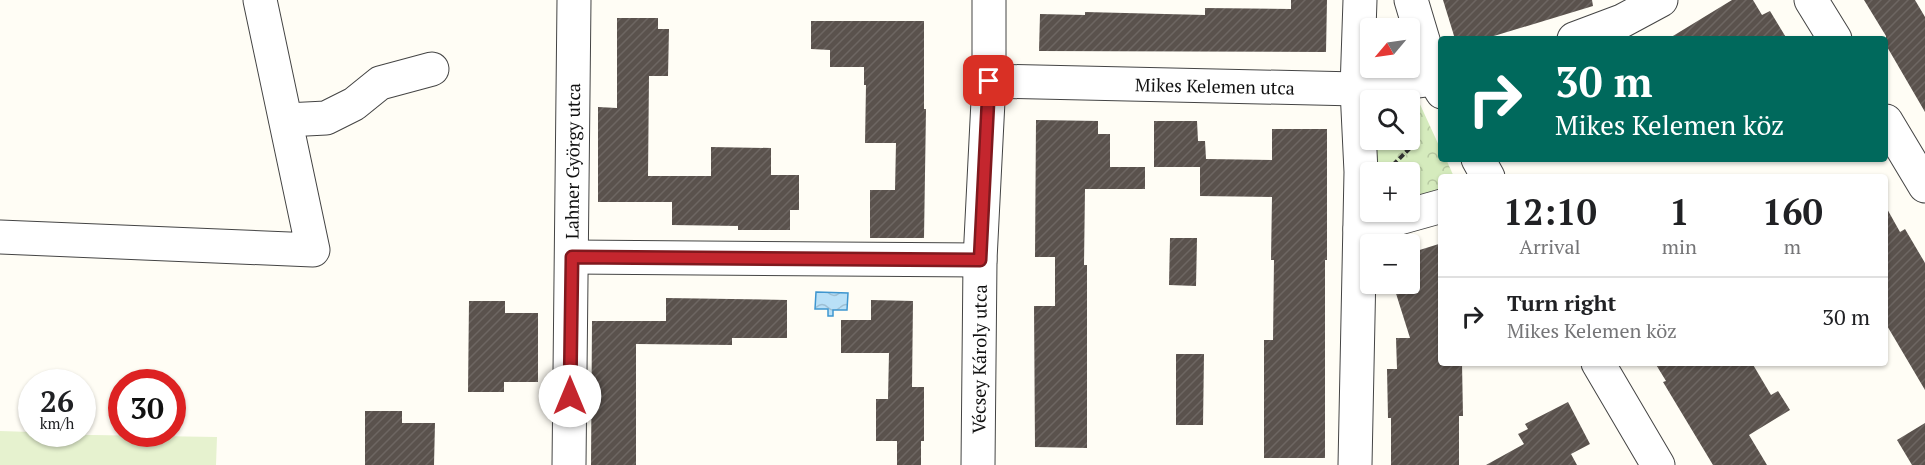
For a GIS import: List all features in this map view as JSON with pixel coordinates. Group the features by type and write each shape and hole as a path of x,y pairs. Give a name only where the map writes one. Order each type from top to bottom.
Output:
{"street":[{"path":"0,237 313,250 260,0"},
{"name":"Lahner György utca","path":"569,465 574,0"},
{"name":"Vécsey Károly utca","path":"978,465 980,260 989,81 989,0"},
{"path":"1355,465 1361,172 1358,89 1360,0"},
{"path":"1411,0 1435,83"},
{"path":"1582,36 1622,21 1661,0"},
{"path":"1811,0 1833,36"},
{"path":"286,120 326,118 354,104 380,83 432,69"},
{"name":"Mikes Kelemen utca","path":"989,81 1358,89 1435,83"},
{"path":"1888,124 1925,186"},
{"path":"1360,229 1438,207"},
{"path":"572,257 980,260"},
{"path":"1600,366 1658,465"}],"path":[{"path":"1396,162 1412,146 1435,83"}],"green space":[{"path":"1420,104 1438,143 1438,162 1447,162 1453,174 1438,174 1438,190 1420,196 1420,162 1371,162 1371,150 1420,150"},
{"path":"0,431 18,432 18,447 96,447 96,435 108,435 108,447 186,447 186,436 217,437 216,465 0,465"}],"water":[{"path":"816,292 848,293 847,310 833,310 833,316 828,316 828,309 815,309"}],"building":[{"path":"1291,0 1327,0 1326,52 1039,51 1040,14 1085,15 1085,12 1205,15 1205,8 1291,9"},
{"path":"1443,0 1592,0 1593,6 1494,36 1454,36"},
{"path":"1732,0 1753,0 1762,15 1770,11 1785,36 1673,36"},
{"path":"1864,0 1915,0 1925,17 1925,112 1888,48 1888,36"},
{"path":"617,18 658,18 658,29 669,29 668,76 649,76 648,176 711,176 711,147 771,148 771,175 799,175 799,210 790,210 790,230 738,230 738,226 672,225 672,202 598,202 598,107 617,108"},
{"path":"811,21 924,21 924,109 926,109 924,238 870,238 870,190 895,190 896,143 865,143 864,67 830,67 830,50 811,49"},
{"path":"1036,120 1098,121 1098,134 1110,134 1110,167 1145,167 1145,189 1085,189 1087,448 1035,447 1034,306 1055,306 1055,257 1035,257"},
{"path":"1154,121 1197,121 1198,141 1205,141 1206,159 1272,160 1272,129 1327,129 1325,458 1264,458 1264,340 1273,340 1272,197 1200,196 1200,167 1154,167"},
{"path":"1888,211 1900,232 1905,229 1925,263 1925,390 1888,327"},
{"path":"1170,238 1197,238 1196,286 1169,285"},
{"path":"1438,244 1438,366 1462,366 1463,416 1459,416 1459,465 1391,465 1391,418 1388,418 1387,369 1397,369 1396,338 1410,338 1396,294 1420,294 1420,250"},
{"path":"666,298 787,300 787,338 732,338 732,345 636,344 636,465 591,465 592,321 666,321"},
{"path":"871,300 913,301 912,387 924,387 924,441 921,441 921,465 897,465 897,441 876,441 876,399 888,399 889,353 841,353 841,320 871,320"},
{"path":"469,301 505,301 505,313 538,313 538,382 504,382 504,392 468,392"},
{"path":"1176,354 1204,354 1203,425 1176,425"},
{"path":"1657,366 1754,366 1771,395 1778,391 1790,410 1749,435 1767,465 1713,465 1663,382 1666,381"},
{"path":"1568,402 1590,444 1571,454 1577,465 1486,465 1524,444 1518,434 1528,429 1525,424"},
{"path":"365,411 402,411 402,423 435,423 434,465 365,465"},
{"path":"1925,423 1925,465 1912,465 1897,440"}],"route":[{"path":"570,396 572,257 980,260 989,81"}]}
